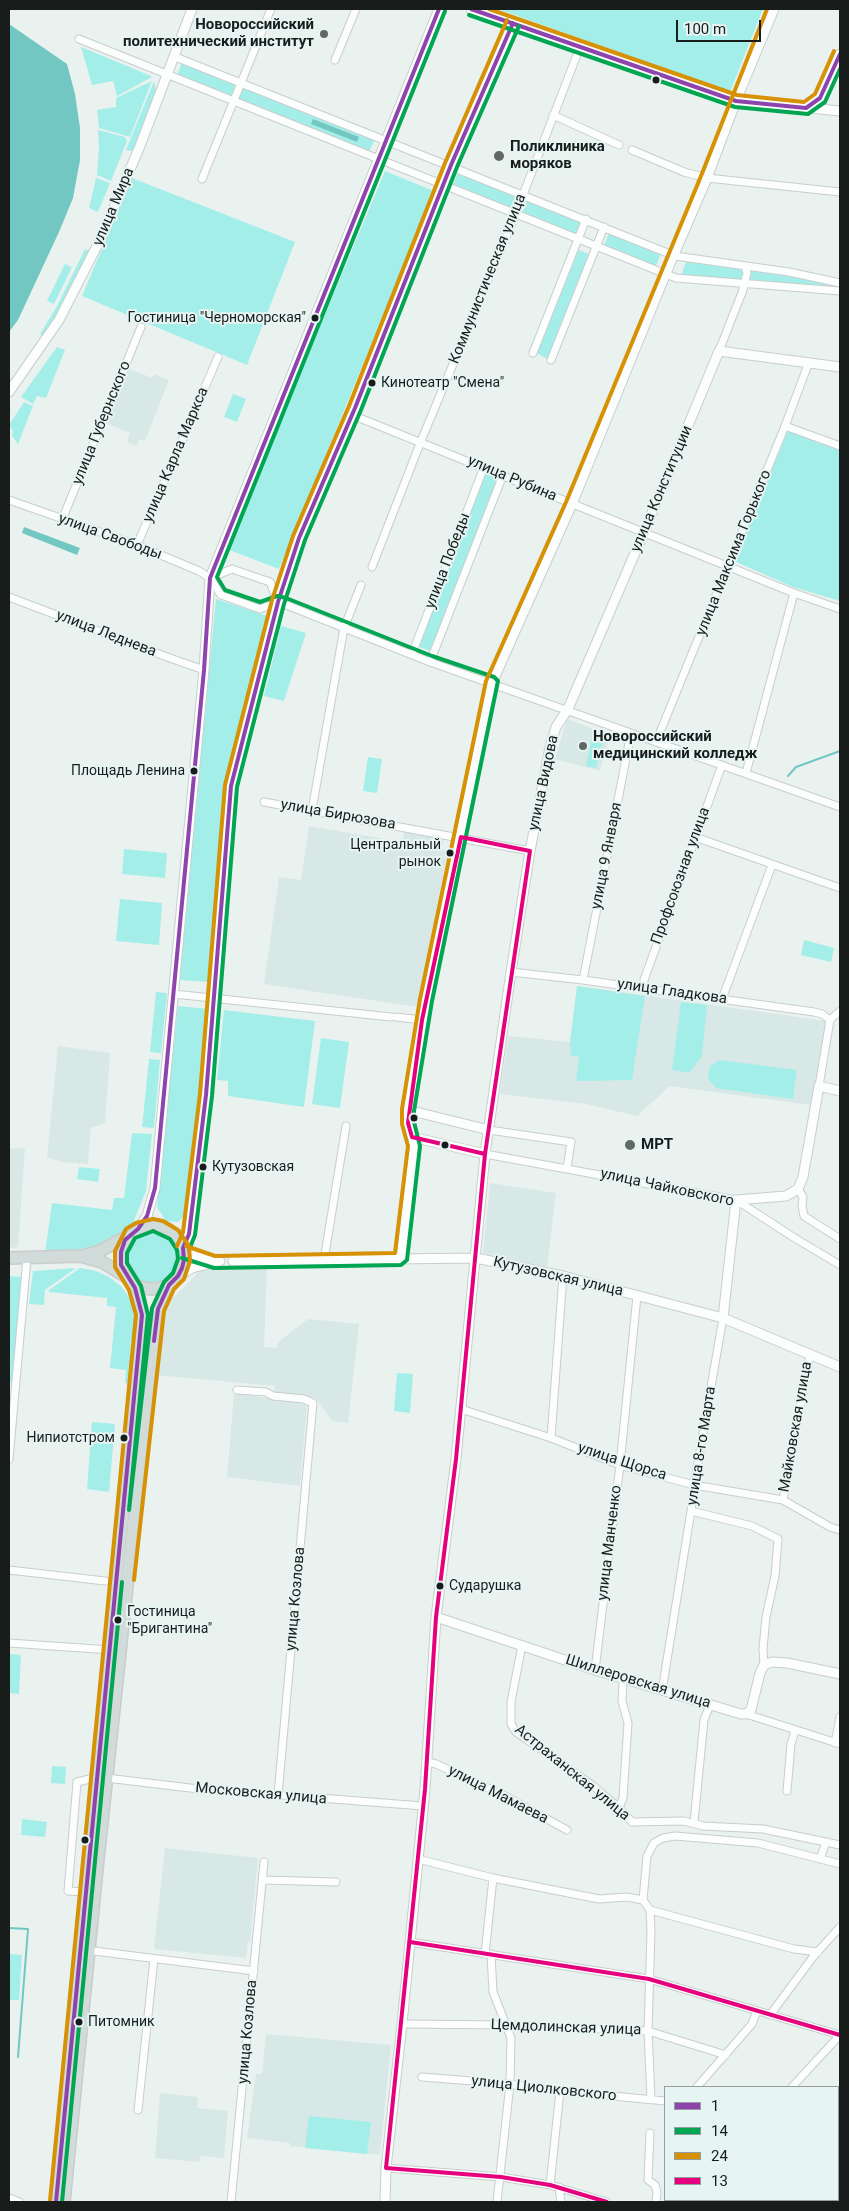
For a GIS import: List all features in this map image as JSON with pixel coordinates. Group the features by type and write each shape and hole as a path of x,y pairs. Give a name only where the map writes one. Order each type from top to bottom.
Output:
{"highway":[{"path":"9,1258 82,1256 104,1250 145,1226 161,1226 174,1234 183,1250 182,1268 178,1276 169,1285 158,1309 155,1322 102,1778 85,1950 64,2202"},
{"path":"56,2202 85,1950 86,1892 102,1778 121,1520 142,1315 138,1296 121,1265 120,1252 134,1232"},
{"path":"82,1256 102,1262 150,1290 169,1285"}],"street":[{"name":"улица Мира","path":"9,392 59,320 101,238 140,146 192,9"},
{"path":"202,179 271,9"},
{"path":"335,60 356,9"},
{"path":"134,1232 147,1216 155,1188 204,670 210,578 439,9"},
{"path":"472,9 736,101 840,111"},
{"path":"401,1259 414,1146 408,1123 408,1110 422,1020 482,722 492,683 572,504 666,273 708,178 736,101 774,9"},
{"path":"178,1276 192,1268 217,1261 183,1250 189,1234 195,1195 215,997 231,786 278,602 299,538 352,414 451,165 514,23"},
{"path":"79,39 676,278 745,285 840,291"},
{"name":"Коммунистическая улица","path":"372,567 421,441 516,214 580,46"},
{"path":"806,108 820,98 840,54"},
{"path":"174,56 386,139 675,256 788,272 840,283"},
{"path":"553,116 619,145"},
{"path":"632,150 684,172 708,178 840,192"},
{"path":"533,353 586,219"},
{"path":"551,360 604,227"},
{"name":"улица Конституции","path":"568,709 644,532 745,285 747,273 745,266"},
{"name":"улица Губернского","path":"62,520 141,327"},
{"path":"719,350 840,366"},
{"name":"улица Карла Маркса","path":"137,546 216,360"},
{"name":"улица Максима Горького","path":"656,742 785,426 809,362"},
{"name":"улица Рубина","path":"352,414 794,594 840,609"},
{"path":"785,426 840,446"},
{"name":"улица Победы","path":"412,654 484,467"},
{"name":"улица Победы","path":"430,662 503,475"},
{"name":"улица Свободы","path":"9,500 137,546 199,571 210,578 222,595 260,609 278,602"},
{"path":"210,578 232,569 270,582 278,602 430,662 568,709 840,807"},
{"path":"312,810 344,628 361,585"},
{"path":"746,773 794,594"},
{"name":"улица Леднева","path":"9,597 204,670"},
{"name":"улица Видова","path":"385,2202 386,2168 427,1762 436,1617 461,1409 485,1154 530,851 550,747 556,727 568,709"},
{"name":"улица 9 Января","path":"582,980 631,733"},
{"name":"Профсоюзная улица","path":"644,989 644,980 722,765"},
{"name":"улица Бирюзова","path":"264,802 530,851"},
{"path":"695,837 840,888"},
{"path":"722,999 772,864"},
{"name":"улица Гладкова","path":"511,972 814,1012 830,1020"},
{"path":"174,994 422,1020"},
{"path":"736,1200 786,1196 798,1189 803,1176 830,1020 840,1011"},
{"path":"819,1086 840,1091"},
{"path":"408,1110 489,1130 571,1142 570,1169"},
{"path":"324,1260 346,1126"},
{"name":"улица Чайковского","path":"412,1137 485,1154 736,1200 840,1265"},
{"path":"798,1189 803,1196 804,1216 840,1239"},
{"name":"улица 8-го Марта","path":"662,1691 694,1485 723,1318 736,1200"},
{"path":"9,1459 27,1258"},
{"name":"Кутузовская улица","path":"233,1261 476,1258 563,1276 723,1318 840,1367"},
{"path":"551,1438 563,1276"},
{"name":"улица Манченко","path":"595,1670 620,1464 637,1296"},
{"name":"Майковская улица","path":"783,1500 810,1354"},
{"name":"улица Козлова","path":"237,1390 266,1392 273,1396 304,1399 313,1403 278,1795"},
{"name":"улица Щорса","path":"461,1409 551,1438 620,1464 694,1485 783,1500 830,1527 840,1530"},
{"path":"691,1511 752,1526 778,1539 775,1576 766,1617 763,1649 764,1665 760,1673 754,1705 746,1714"},
{"path":"9,1570 105,1581"},
{"name":"Шиллеровская улица","path":"436,1617 623,1679 746,1714 838,1744"},
{"path":"9,1643 111,1650"},
{"name":"Астраханская улица","path":"522,1644 511,1702 510,1724 516,1732 592,1786 619,1808 632,1822 694,1822 702,1826 763,1828 840,1845"},
{"path":"764,1665 772,1662 787,1663 840,1674"},
{"path":"619,1808 622,1798 628,1723 622,1702 623,1679"},
{"path":"694,1822 704,1720 710,1705"},
{"path":"838,1744 840,1717"},
{"path":"787,1791 791,1744 795,1731"},
{"name":"улица Мамаева","path":"427,1762 436,1764 505,1796 567,1830"},
{"path":"86,1892 68,1891 77,1782 102,1778"},
{"name":"Московская улица","path":"102,1778 278,1795 423,1806"},
{"path":"650,2099 648,2030 650,1910 643,1900 647,1856 654,1843 664,1838 675,1836 758,1843 840,1864"},
{"path":"820,1858 826,1842"},
{"path":"418,1859 492,1878 599,1899 627,1897 643,1900"},
{"name":"улица Козлова","path":"231,2202 264,1862"},
{"path":"492,1878 488,1954 493,1992 511,2038 510,2084 498,2202"},
{"path":"263,1880 336,1882"},
{"path":"650,1910 794,1949 818,1952"},
{"path":"770,2015 818,1952 840,1927"},
{"path":"410,1942 649,1979 840,2035 793,2086"},
{"path":"85,1950 254,1971"},
{"path":"138,2110 154,1959"},
{"path":"698,2086 752,2024 757,2011"},
{"name":"Цемдолинская улица","path":"402,2024 507,2025 648,2030 726,2055"},
{"name":"улица Циолковского","path":"422,2077 664,2100"},
{"path":"550,2185 560,2091"},
{"path":"650,2133 648,2180 655,2185 657,2192 656,2202"},
{"path":"386,2168 501,2177 550,2185 608,2202"},
{"path":"558,2187 561,2202"},
{"path":"9,2198 19,2202"}],"shaded area":[{"path":"498,9 763,9 730,92"},
{"path":"9,24 67,64 75,94 80,128 80,160 73,198 59,232 18,320 9,332"},
{"path":"81,47 152,77 117,96 113,81 92,85"},
{"path":"182,62 237,84 231,98 177,76"},
{"path":"152,81 130,137 99,128 97,110 116,107 116,98"},
{"path":"154,81 156,91 134,150 126,150"},
{"path":"243,85 376,137 368,154 237,101"},
{"path":"313,119 359,137 357,142 311,124"},
{"path":"98,130 125,137 127,141 111,181 97,175"},
{"path":"385,171 434,191 279,569 227,549"},
{"path":"458,172 519,196 513,209 453,185"},
{"path":"96,178 110,183 98,212 89,208"},
{"path":"132,178 295,242 247,365 82,296"},
{"path":"528,198 583,220 577,235 522,214"},
{"path":"609,233 661,253 656,266 604,245"},
{"path":"85,249 90,251 63,308 43,337 40,334 57,306"},
{"path":"579,250 591,255 548,359 536,353"},
{"path":"686,262 744,269 742,282 681,275"},
{"path":"65,264 72,267 54,304 47,301"},
{"path":"749,270 836,284 836,288 749,282"},
{"path":"57,347 65,350 46,398 37,396 33,404 21,397"},
{"path":"128,368 152,378 154,374 169,380 145,441 139,439 136,446 127,442 130,433 106,423"},
{"path":"233,394 246,399 237,422 224,417"},
{"path":"24,402 33,406 18,444 12,436 13,431 9,425"},
{"path":"788,431 840,450 840,601 793,587 734,561"},
{"path":"485,472 500,479 430,651 417,646"},
{"path":"24,527 80,548 77,555 22,533"},
{"path":"216,599 267,616 224,787 209,982 180,980"},
{"path":"281,626 306,633 284,701 264,696"},
{"name":"Новороссийский медицинский колледж","path":"567,719 610,735 600,771 555,759"},
{"path":"593,733 604,736 596,768 586,766"},
{"path":"368,757 382,759 377,793 363,791"},
{"path":"309,826 448,850 417,1007 264,984 279,877 301,880"},
{"path":"405,827 444,834 442,849 402,842"},
{"path":"124,849 167,853 165,878 122,874"},
{"path":"120,899 162,903 159,945 116,941"},
{"path":"804,940 834,948 831,962 801,955"},
{"path":"577,986 826,1021 811,1105 670,1086 637,1116 586,1104 500,1094 508,1036 570,1042"},
{"path":"577,986 645,996 632,1080 576,1081 579,1057 571,1056 570,1042"},
{"path":"156,992 167,993 161,1053 150,1052"},
{"path":"681,1002 707,1005 702,1056 689,1073 672,1070"},
{"path":"178,1006 208,1009 186,1214 178,1222 166,1221 157,1207"},
{"path":"224,1010 315,1021 304,1107 228,1096 228,1081 217,1080"},
{"path":"321,1038 349,1042 340,1108 312,1104"},
{"path":"58,1046 110,1053 105,1123 91,1128 88,1164 62,1162 47,1157"},
{"path":"149,1059 160,1060 154,1128 142,1127"},
{"path":"720,1060 797,1070 793,1099 716,1088 709,1080 708,1073 710,1066"},
{"path":"132,1133 152,1134 146,1191 133,1223 110,1241 93,1249 77,1252 45,1253 52,1203 112,1210 114,1198 124,1198"},
{"path":"25,1148 18,1247 9,1248 9,1149"},
{"path":"79,1167 100,1169 98,1182 77,1179"},
{"path":"490,1183 556,1193 547,1267 483,1253"},
{"path":"152,1230 162,1232 171,1238 177,1247 179,1257 177,1267 171,1276 162,1282 152,1284 142,1282 133,1276 127,1267 125,1257 127,1247 133,1238 142,1232"},
{"path":"216,1266 267,1266 264,1347 277,1348 278,1342 308,1319 359,1324 348,1423 332,1421 316,1398 274,1394 275,1386 155,1375 164,1310 167,1304 201,1270"},
{"path":"76,1268 45,1290 44,1305 29,1304 33,1271"},
{"path":"80,1268 96,1271 109,1277 122,1287 135,1307 137,1339 131,1339 130,1356 134,1357 131,1384 125,1383 126,1370 110,1368 116,1307 107,1306 107,1298 49,1292 49,1290"},
{"path":"9,1276 22,1277 13,1383 9,1382"},
{"path":"147,1324 126,1576 119,1576"},
{"path":"397,1373 413,1374 410,1413 394,1411"},
{"path":"234,1393 307,1404 300,1486 227,1477"},
{"path":"92,1422 115,1424 109,1492 87,1489"},
{"path":"9,1654 21,1655 19,1694 9,1693"},
{"path":"52,1766 66,1767 65,1784 51,1783"},
{"path":"22,1819 47,1822 45,1837 21,1835"},
{"path":"165,1848 258,1858 250,1942 248,1942 246,1958 154,1949"},
{"path":"9,1954 22,1955 19,2000 9,2000"},
{"path":"266,2034 391,2045 380,2155 290,2146 290,2143 247,2138 256,2074 262,2074"},
{"path":"160,2093 198,2097 197,2108 228,2111 224,2158 200,2156 199,2162 155,2158"},
{"path":"309,2116 371,2122 367,2154 305,2148"}],"waterway":[{"path":"788,776 796,767 840,751"},
{"path":"9,1928 28,1929 18,2057"}],"transit line":[{"name":"1","path":"56,2202 142,1315 135,1288 121,1265 121,1252 125,1240 138,1229 147,1216 155,1188 204,670 210,578 439,9"},
{"name":"1","path":"471,9 736,101 806,108"},
{"name":"24","path":"489,9 737,95 804,102 815,94 834,51"},
{"name":"24","path":"186,1246 215,1256 395,1253 408,1146 402,1124 402,1109 420,999 486,681 566,502 701,176 767,9"},
{"name":"14","path":"182,1258 214,1268 401,1265 407,1260 420,1146 414,1122 414,1111 432,1001 498,681 494,677 432,656 286,598 277,596 260,602 225,590 217,577 445,11"},
{"name":"14","path":"469,15 735,107 808,114 825,102 840,69"},
{"name":"24","path":"177,1246 183,1232 200,1094 225,785 272,600 293,536 349,406 445,163 507,20"},
{"name":"1","path":"183,1248 189,1234 206,1095 231,786 278,602 299,538 355,408 451,165 513,23"},
{"name":"14","path":"189,1250 195,1235 212,1096 237,787 284,604 305,540 361,410 457,167 519,26"},
{"name":"1","path":"806,108 820,98 840,54"},
{"name":"13","path":"461,837 530,851 485,1154 412,1137 408,1123 422,1020 461,837"},
{"name":"13","path":"485,1154 456,1459 436,1617 425,1789 386,2168 501,2177 550,2185 607,2202"},
{"name":"24","path":"50,2201 136,1315 129,1290 115,1267 115,1251 126,1229 136,1223 153,1219 163,1221 178,1230 189,1246 190,1261 184,1279 174,1289 164,1311 134,1580"},
{"name":"14","path":"153,1231 170,1239 177,1250 178,1259 173,1273 164,1282 152,1308 129,1510 148,1315 141,1286 127,1263 127,1253 135,1238 153,1231"},
{"name":"1","path":"154,1341 158,1309 169,1285 178,1276 182,1268 184,1260 183,1248"},
{"name":"14","path":"62,2202 122,1582"},
{"name":"13","path":"410,1942 649,1979 840,2035"}],"place":[{"name":"Новороссийский политехнический институт","path":"324,34"},
{"name":"Поликлиника моряков","path":"499,156"},
{"name":"Гостиница \"Черноморская\"","path":"315,318"},
{"name":"Кинотеатр \"Смена\"","path":"372,383"},
{"name":"Новороссийский медицинский колледж","path":"583,746"},
{"name":"Площадь Ленина","path":"194,771"},
{"name":"Центральный рынок","path":"450,853"},
{"name":"МРТ","path":"630,1145"},
{"name":"Кутузовская","path":"203,1167"},
{"name":"Нипиотстром","path":"124,1438"},
{"name":"Сударушка","path":"440,1586"},
{"name":"Гостиница \"Бригантина\"","path":"118,1620"},
{"name":"Питомник","path":"79,2022"}]}
